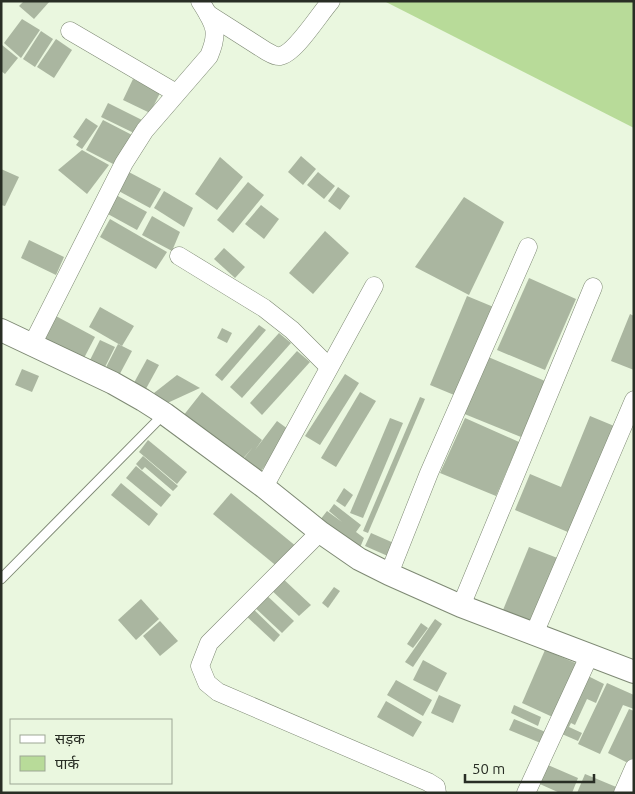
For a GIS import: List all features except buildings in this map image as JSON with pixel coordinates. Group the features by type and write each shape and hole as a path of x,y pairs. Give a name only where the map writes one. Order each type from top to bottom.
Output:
{"street":[{"path":"204,8 266,51 280,56 289,52 298,43 331,1"},
{"path":"32,344 124,163 145,130 209,56 216,31 204,8"},
{"path":"70,32 176,93"},
{"path":"389,574 429,473 528,247"},
{"path":"179,256 264,308 292,330 329,367"},
{"path":"264,487 374,286"},
{"path":"461,606 593,287"},
{"path":"1,330 113,383 164,414 264,487 320,532 359,559 461,606 634,672"},
{"path":"534,634 634,400"},
{"path":"320,532 209,643 200,666 207,683 218,692 428,782 436,787 437,793"},
{"path":"526,793 590,654"},
{"path":"623,793 634,768"}],"lane":[{"path":"1,579 164,414"}],"green space":[{"path":"384,1 634,1 634,128"}]}
